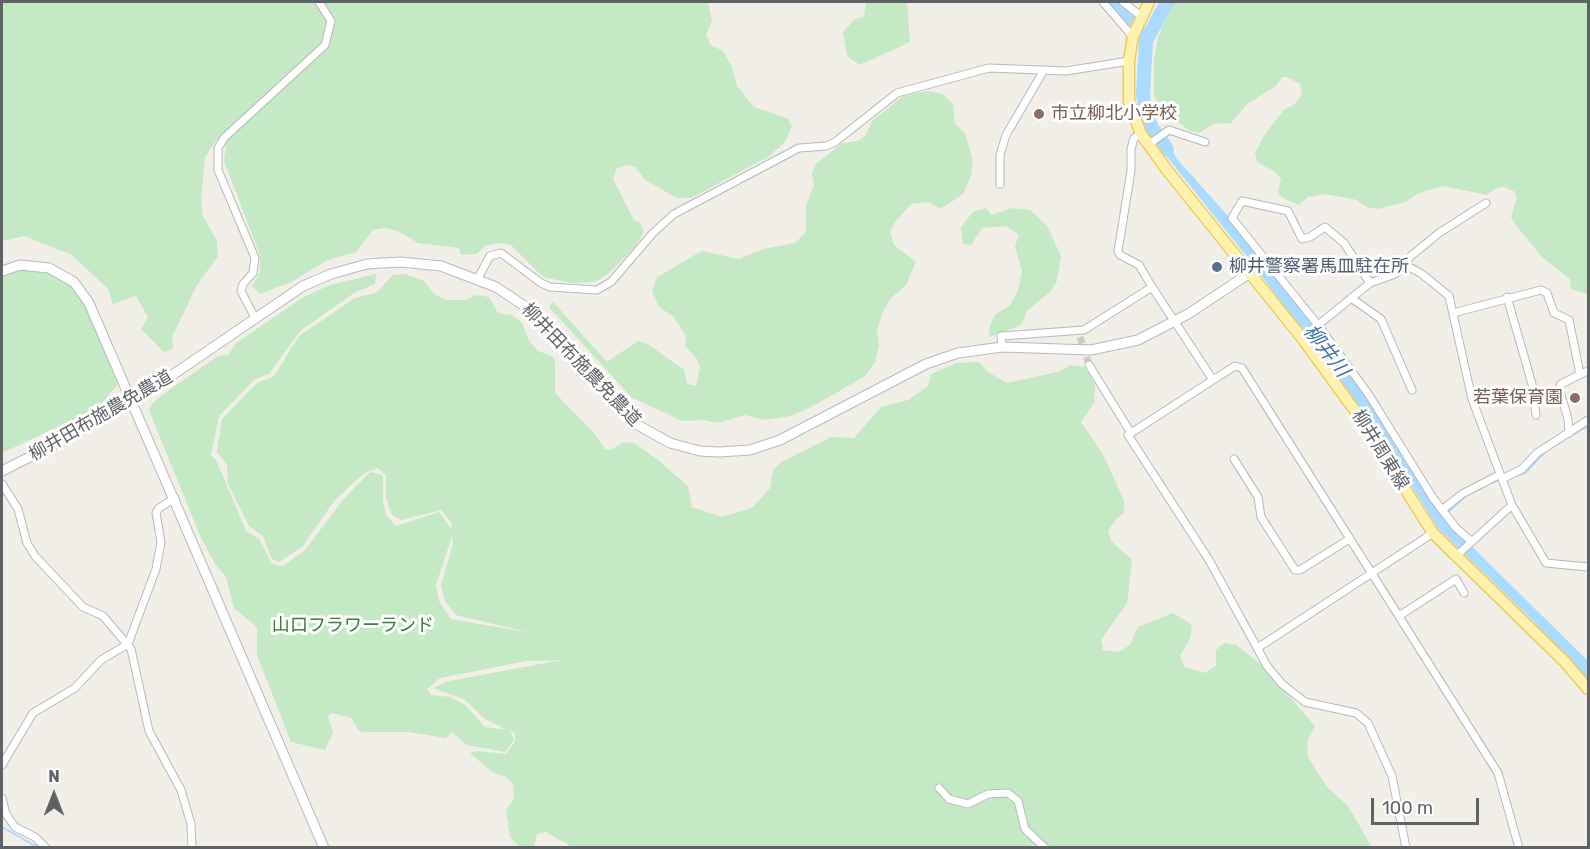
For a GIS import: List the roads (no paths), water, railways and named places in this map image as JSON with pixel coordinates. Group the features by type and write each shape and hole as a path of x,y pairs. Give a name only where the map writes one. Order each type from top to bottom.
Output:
{"main road":[{"name":"柳井周東線","path":"1149,2 1139,19 1133,36 1129,61 1129,102 1141,134 1250,273 1304,337 1361,418 1433,533 1565,662 1588,689"}],"street":[{"path":"255,318 241,291 243,284 253,273 255,258 218,170 218,148 224,138 325,45 331,21 319,2"},
{"path":"1103,2 1133,36"},
{"path":"1123,2 1139,19"},
{"path":"478,278 490,256 501,253 541,283 550,287 589,291 604,288 653,233 674,214 799,147 826,146 897,93 989,68 1066,71 1129,61"},
{"path":"1000,184 1000,155 1006,135 1044,70"},
{"path":"1150,143 1165,132 1176,131 1206,142"},
{"path":"1141,134 1134,138 1131,149 1131,171 1118,251 1120,255 1139,265 1213,380"},
{"path":"1370,283 1344,243 1325,227 1310,237 1302,239 1288,211 1242,201 1232,218 1369,395 1444,513 1470,542"},
{"path":"1304,337 1370,283 1395,274 1411,256 1439,232 1486,203"},
{"name":"柳井田布施農免農道","path":"2,471 132,400 286,295 318,279 367,264 420,263 441,266 478,278 532,311 636,424 670,443 700,451 736,452 765,446 941,358 977,348 1002,346 1064,350 1107,348 1138,340 1175,321 1250,273"},
{"path":"2,271 20,265 39,265 58,271 74,282 89,303 324,848"},
{"path":"1402,267 1411,268 1422,274 1449,296 1472,399 1512,505 1546,563 1588,567"},
{"path":"1002,346 1001,336 1079,334 1152,287"},
{"path":"1453,313 1507,297 1541,290 1547,293 1554,313 1569,320 1579,375"},
{"path":"1507,297 1532,384 1536,415"},
{"path":"1351,298 1381,319 1412,390"},
{"path":"1089,365 1131,433"},
{"path":"1406,848 1392,776 1368,723 1356,713 1305,702 1282,684 1267,666 1259,653 1259,647 1226,594 1209,560 1128,435 1235,366 1242,368 1348,540 1399,615 1498,773 1519,848"},
{"path":"1569,433 1569,419 1559,388 1560,384 1588,371"},
{"path":"1444,513 1462,494 1522,470 1537,453 1588,420"},
{"path":"1234,459 1258,497 1261,517 1295,570 1300,570 1348,540"},
{"path":"2,484 18,509 27,543 34,556 84,607 103,616 128,644 138,672 149,731 184,800 191,824 192,848"},
{"path":"2,765 33,712 75,688 84,681 101,660 128,644 159,554 161,542 156,513 159,508 175,498"},
{"path":"1457,554 1512,505"},
{"path":"1259,647 1433,533"},
{"path":"1399,615 1456,579 1464,593"},
{"path":"939,788 949,799 968,804 988,794 1008,793 1018,801 1025,829 1045,848"},
{"path":"2,798 6,814 15,827 35,837 46,848"}],"water":[{"path":"1164,137 1177,159 1230,218 1366,397 1445,520 1588,661 1588,681 1532,620 1438,528 1379,434 1252,263 1156,143"}],"waterway":[{"path":"1112,2 1143,37"},
{"name":"柳井川","path":"1167,2 1146,41 1143,94 1146,113 1152,128 1167,149"},
{"path":"1552,447 1588,426"},
{"path":"1515,476 1525,473 1547,450"},
{"path":"1488,484 1499,480"},
{"path":"1447,513 1467,495"},
{"path":"2,827 39,848"}],"tunnel":[{"path":"1080,337 1089,365"}],"place":[{"name":"市立柳北小学校","path":"1039,114"},
{"name":"柳井警察署馬皿駐在所","path":"1217,267"},
{"name":"若葉保育園","path":"1575,398"}],"park label":[{"name":"山口フラワーランド","path":"353,626"}]}
